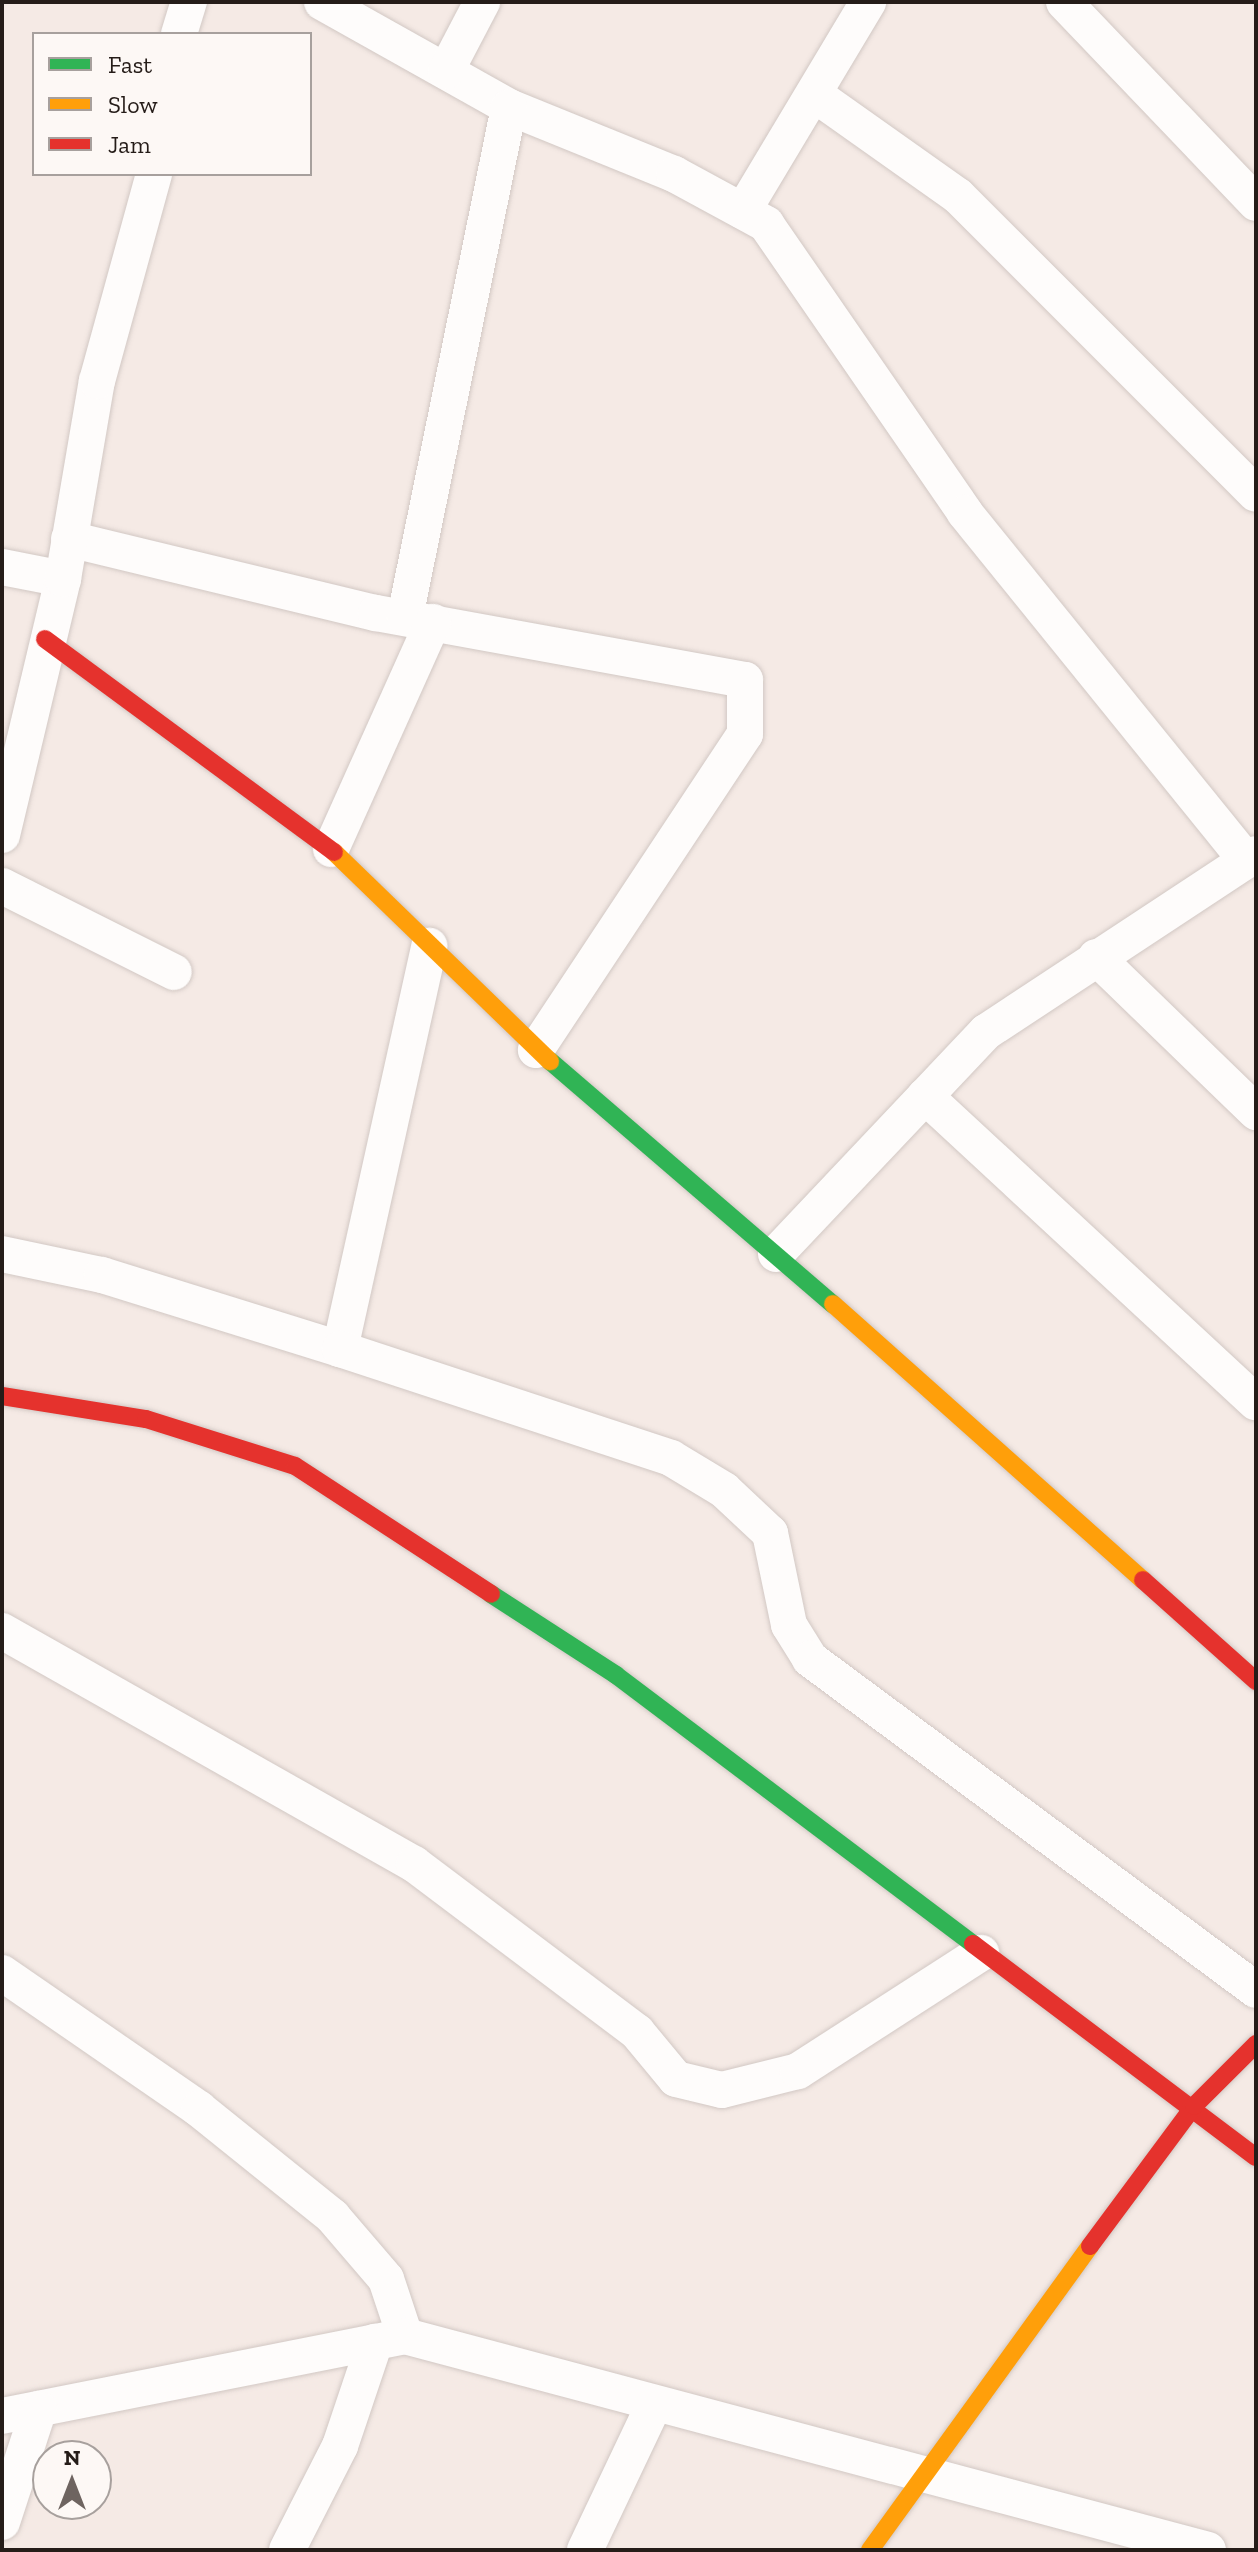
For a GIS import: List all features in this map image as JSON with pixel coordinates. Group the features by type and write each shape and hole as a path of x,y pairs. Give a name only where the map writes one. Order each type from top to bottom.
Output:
{"street":[{"path":"180,32 189,2"},
{"path":"322,2 509,107 674,174 766,224 965,513 1251,857 986,1032 776,1254"},
{"path":"446,71 482,2"},
{"path":"743,211 868,2"},
{"path":"1064,2 1256,203"},
{"path":"814,94 958,196 1256,494"},
{"path":"331,849 419,620 509,107"},
{"path":"2,835 11,758 63,579 97,381 153,176"},
{"path":"69,539 419,620 745,680 745,734 536,1050"},
{"path":"2,567 63,579"},
{"path":"45,639 331,849 536,1050 776,1254 1256,1681"},
{"path":"2,886 174,972"},
{"path":"340,1349 429,946"},
{"path":"1096,957 1256,1112"},
{"path":"925,1096 1256,1402"},
{"path":"2,1254 102,1275 340,1349 671,1458 724,1490 770,1533 789,1625 810,1659 1256,1990"},
{"path":"2,1396 146,1419 295,1466 616,1675 981,1953 1194,2106 1256,2157"},
{"path":"2,1631 414,1864 637,2032 676,2079 722,2090 798,2071 981,1953"},
{"path":"2,1973 199,2109 332,2216 386,2279 390,2339 287,2550"},
{"path":"870,2550 920,2472 1194,2106 1256,2044"},
{"path":"2,2416 390,2339 920,2472 1208,2550"},
{"path":"585,2550 653,2407"},
{"path":"2,2522 39,2409"}],"traffic: fast":[{"path":"550,1061 833,1304"},
{"path":"491,1594 616,1675 973,1944"}],"traffic: slow":[{"path":"334,852 550,1061"},
{"path":"833,1304 1143,1580"},
{"path":"870,2550 1090,2246"}],"traffic: jam":[{"path":"45,639 334,852"},
{"path":"2,1396 146,1419 295,1466 491,1594"},
{"path":"1143,1580 1256,1681"},
{"path":"973,1944 1256,2157"},
{"path":"1090,2246 1194,2106 1256,2044"}]}
